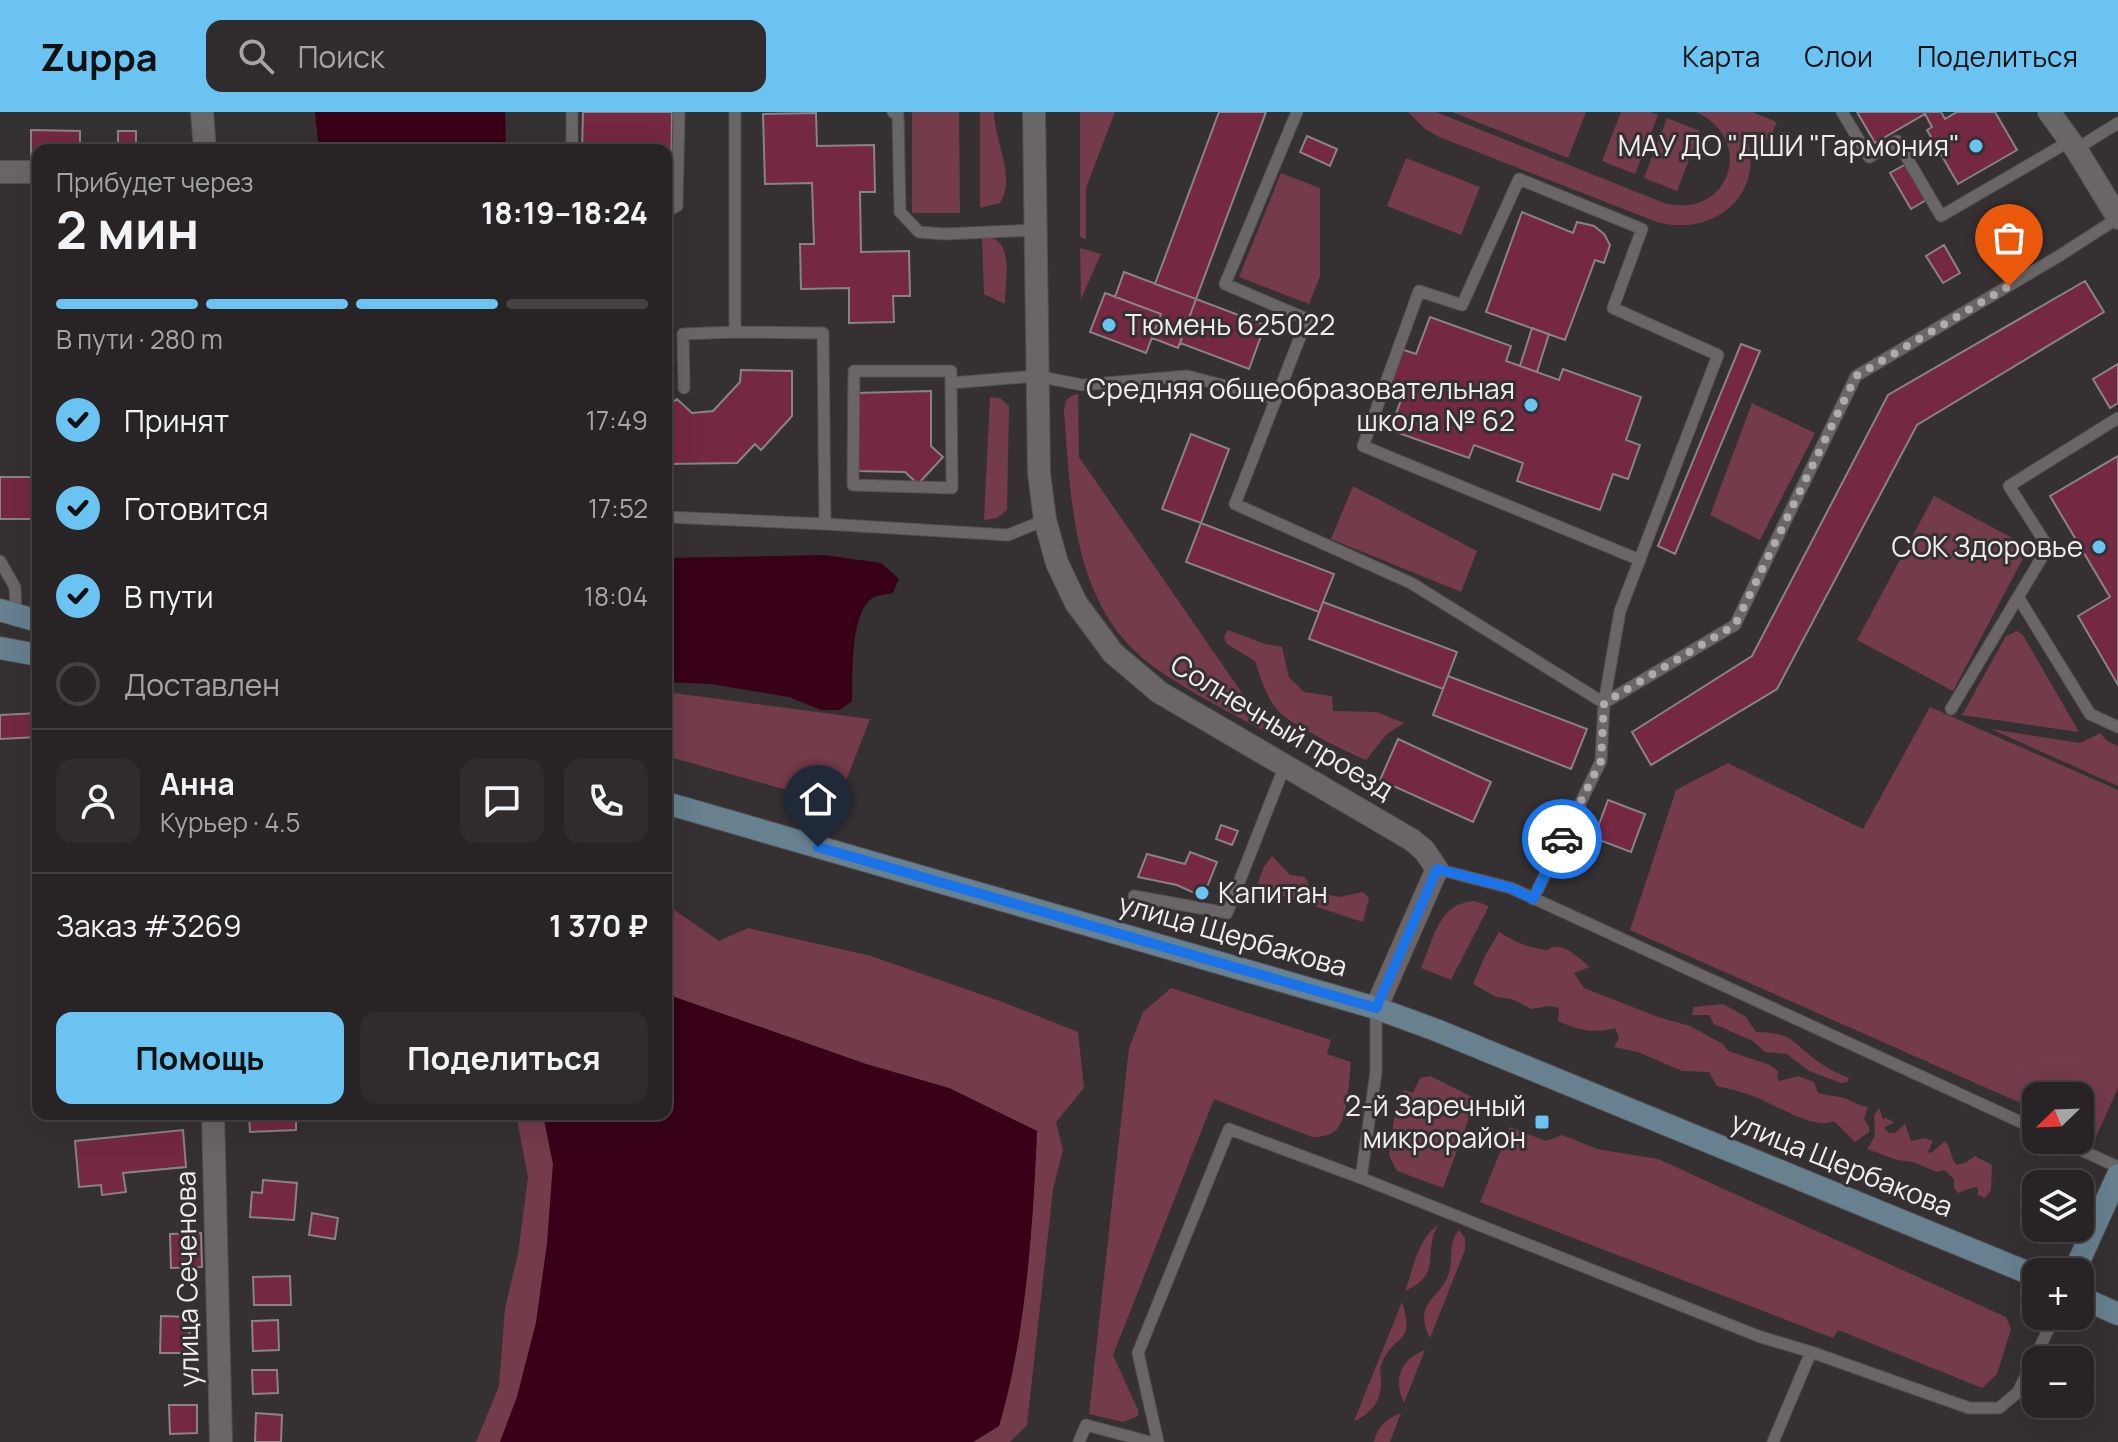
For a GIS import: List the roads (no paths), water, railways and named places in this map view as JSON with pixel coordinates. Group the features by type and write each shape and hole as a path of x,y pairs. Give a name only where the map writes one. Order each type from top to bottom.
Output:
{"main road":[{"path":"8,612 32,619"},
{"path":"0,648 32,654"},
{"name":"улица Щербакова","path":"672,805 1376,1008 2022,1270"},
{"path":"2080,1258 2118,1175"},
{"path":"2094,1303 2118,1314"}],"street":[{"path":"202,112 205,144"},
{"name":"Солнечный проезд","path":"1034,112 1039,473 1045,520 1057,563 1076,603 1113,653 1159,692 1412,840 1424,850 1437,869"},
{"path":"2049,112 2118,218"},
{"path":"0,172 32,172"},
{"path":"1376,1008 1437,869"},
{"name":"улица Сеченова","path":"213,1120 221,1442"}],"lane":[{"path":"572,112 572,144"},
{"path":"672,208 677,206 679,112"},
{"path":"735,112 735,332"},
{"path":"893,112 898,115 900,212 919,232 944,234 1036,230"},
{"path":"1297,112 1225,284 1307,319 1235,504 1411,583 1604,703"},
{"path":"1842,112 1869,157 1897,141 1941,216 2118,123"},
{"path":"1533,899 1601,761 1604,703 1620,611 1640,560 1718,355 1613,308 1642,229 1519,179 1462,305 1419,291 1363,446 1640,560"},
{"path":"1604,703 1735,625 1856,376 2118,218"},
{"path":"684,388 683,334 823,333 825,524"},
{"path":"854,371 951,371 951,383 952,488 853,485 854,371"},
{"path":"951,383 1037,376 1082,385 1187,376 1276,399"},
{"path":"1951,709 2048,547 2009,486 2118,418"},
{"path":"672,517 1008,535 1045,520"},
{"path":"0,561 15,587 8,612"},
{"path":"2018,597 2090,714 2118,727"},
{"path":"1134,896 1227,913 1285,765"},
{"path":"1437,869 1511,888 2022,1123"},
{"path":"1361,1178 1376,1072 1376,1008"},
{"path":"1158,1442 1138,1353 1229,1129 1361,1178 1758,1336 1969,1408 1999,1408 2018,1392 2048,1330"},
{"path":"2090,1154 2118,1167"},
{"path":"1773,1442 1811,1352"},
{"path":"1079,1442 1086,1425 1150,1442"}],"place":[{"name":"МАУ ДО \"ДШИ \"Гармония\"","path":"1976,146"},
{"name":"Тюмень 625022","path":"1109,325"},
{"name":"Средняя общеобразовательная школа № 62","path":"1531,405"},
{"name":"СОК Здоровье","path":"2099,547"},
{"name":"Капитан","path":"1202,893"},
{"name":"2-й Заречный микрорайон","path":"1542,1122"}]}
